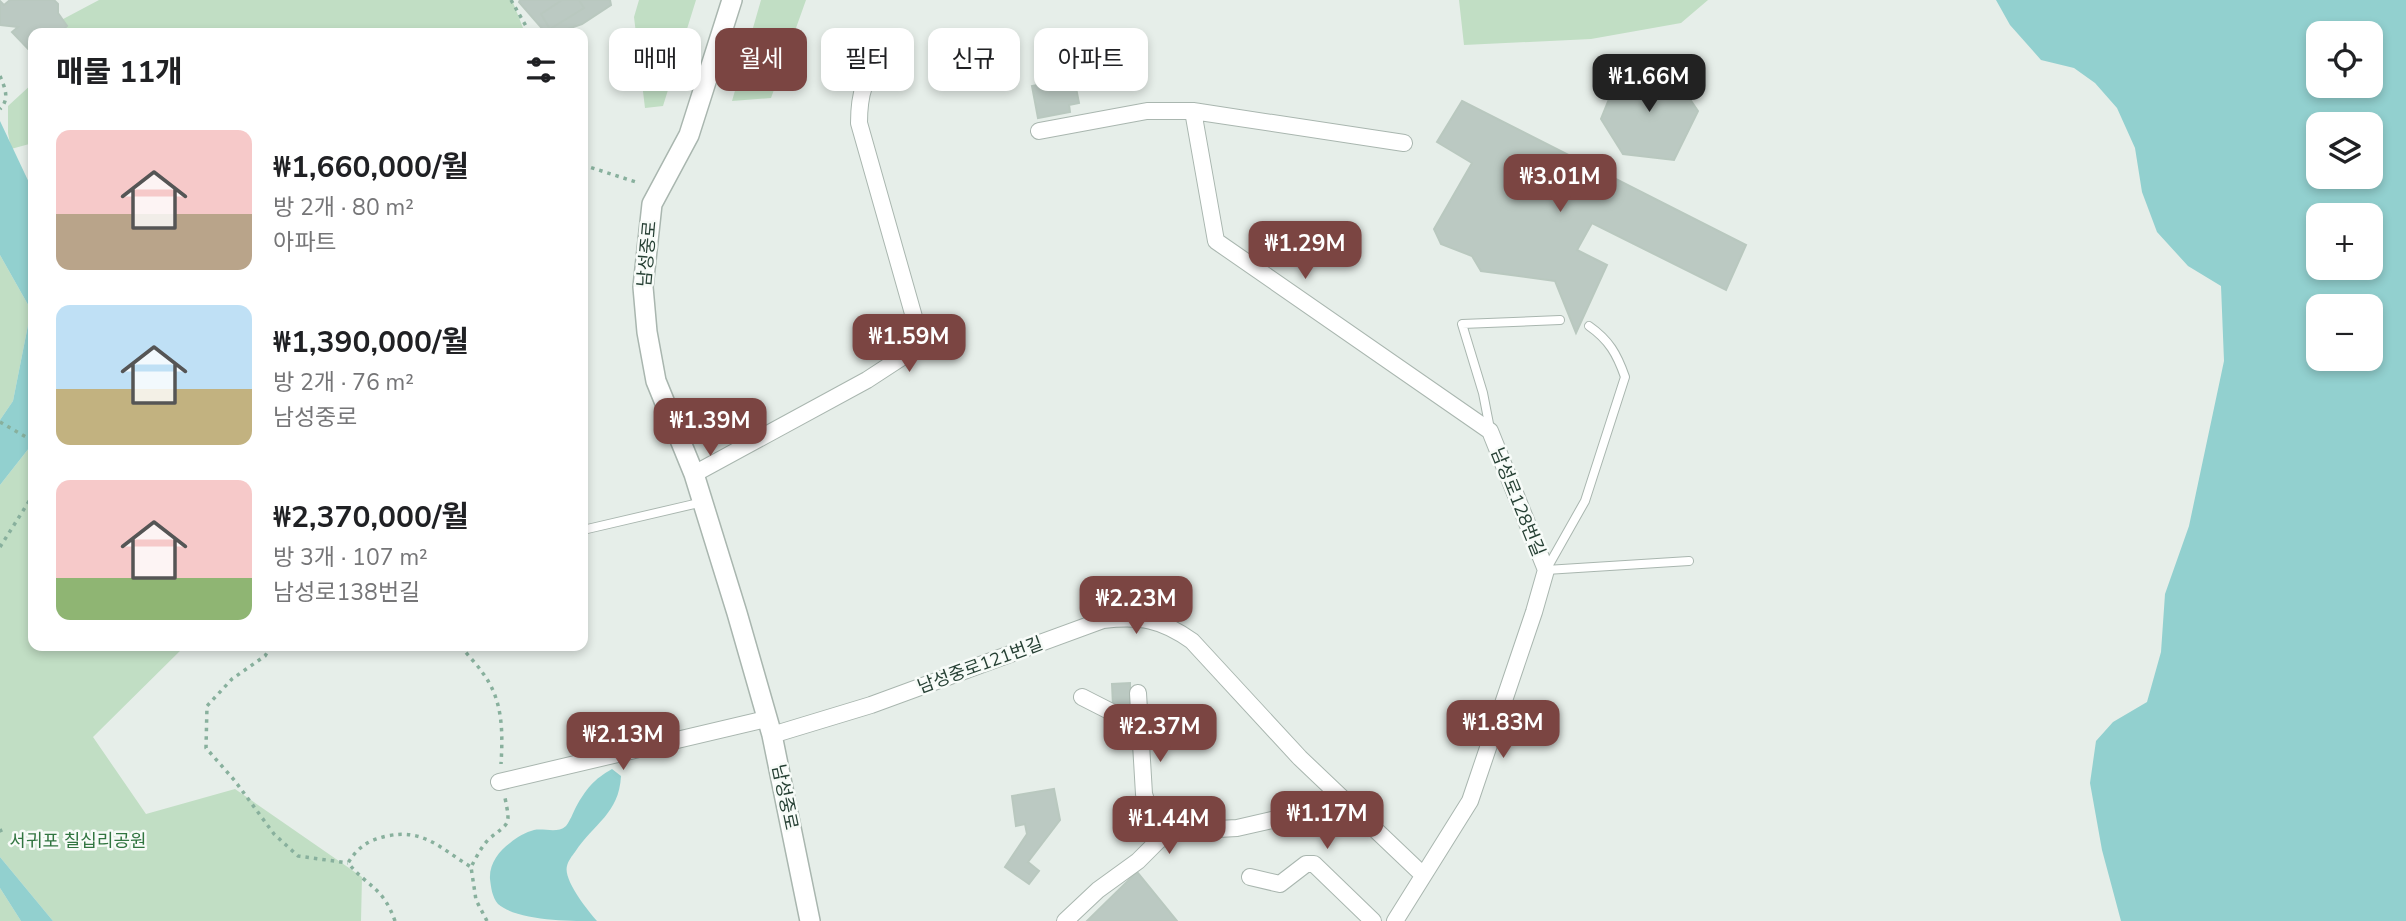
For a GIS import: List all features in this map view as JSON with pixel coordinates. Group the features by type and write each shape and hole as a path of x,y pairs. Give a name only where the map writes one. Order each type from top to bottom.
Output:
{"street":[{"name":"남성중로","path":"732,0 689,135 652,204 643,287 647,332 656,381 694,474 737,613 769,727 810,921"},
{"path":"694,474 867,380 916,348 914,317 859,123 861,91"},
{"path":"1039,131 1147,111 1193,111 1404,143"},
{"name":"남성로128번길","path":"1193,111 1216,242 1490,432 1546,570 1470,801 1395,921"},
{"name":"남성중로121번길","path":"499,782 871,705 1103,620 1144,618 1174,628 1192,641 1300,758 1423,875"},
{"path":"1138,693 1144,794 1159,840"},
{"path":"1082,697 1139,726"},
{"path":"1065,921 1098,890 1138,861 1159,840 1180,831 1237,828 1281,818"},
{"path":"1250,877 1280,884 1306,864 1314,864 1373,921"}],"lane":[{"path":"1490,432 1483,393 1462,324 1560,320"},
{"path":"1546,570 1585,501 1625,377 1612,347 1604,337 1588,326"},
{"path":"588,529 703,502"},
{"path":"1546,570 1689,561"}],"path":[{"path":"511,0 527,28"},
{"path":"0,76 7,92 4,105 0,109"},
{"path":"588,167 639,183"},
{"path":"0,422 28,437"},
{"path":"0,547 28,503"},
{"path":"268,651 265,656 232,679 206,706 206,748 235,781 274,834 298,856 348,863 381,893 389,904 395,921"},
{"path":"465,651 484,673 496,696 502,717 499,782 509,815 502,831 483,847 471,867 476,900 487,921"},
{"path":"0,830 3,836"},
{"path":"348,863 366,842 407,833 434,843 471,867"}],"green space":[{"path":"99,0 512,0 523,28 50,28"},
{"path":"639,0 696,0 687,28 635,28 634,17"},
{"path":"761,0 806,0 796,28 753,28"},
{"path":"1459,0 1708,0 1681,23 1591,39 1464,45"},
{"path":"28,88 28,144 11,149 8,106"},
{"path":"643,91 668,91 663,106 645,108"},
{"path":"735,91 774,91 771,98 732,101"},
{"path":"0,255 28,305 28,325 13,401 0,420"},
{"name":"서귀포 칠십리공원","path":"28,449 28,651 180,651 93,737 146,814 235,789 362,877 361,921 53,921 0,857 0,485"},
{"name":"서귀포 칠십리공원","path":"0,888 21,921 0,921"}],"water":[{"path":"1996,0 2406,0 2406,921 2121,921 2102,850 2090,783 2096,741 2113,722 2147,702 2161,652 2165,594 2189,526 2224,361 2221,286 2188,266 2157,232 2142,192 2135,148 2117,108 2095,83 2074,68 2041,60 2010,25"},
{"path":"0,121 28,180 28,305 0,255"},
{"path":"28,325 28,449 0,485 0,420 13,401"},
{"path":"612,769 621,776 616,800 582,842 567,866 572,887 597,921 531,917 507,910 498,904 490,879 491,868 499,854 506,846 528,832 559,830 566,826 587,790"},
{"path":"0,857 53,921 21,921 0,888"}],"building":[{"path":"10,0 54,0 58,4 58,13 67,26 28,28 28,49 12,32 18,27 0,25 0,1 4,5"},
{"path":"562,0 579,0 584,8 552,28 541,14"},
{"path":"610,0 611,5 582,24 570,28 542,28 519,2"},
{"path":"1670,70 1698,111 1674,160 1623,154 1601,119 1620,72"},
{"path":"1032,86 1034,91 1077,91 1079,103 1069,105 1070,112 1038,118"},
{"path":"1462,101 1746,245 1726,290 1592,223 1577,250 1607,265 1576,333 1555,281 1481,271 1472,256 1441,244 1434,229 1472,163 1437,142"},
{"path":"1130,683 1130,705 1113,705 1112,684"},
{"path":"1054,789 1060,820 1028,862 1039,871 1029,884 1005,867 1027,834 1025,824 1016,826 1012,796"},
{"path":"1137,872 1177,921 1087,921"}]}
